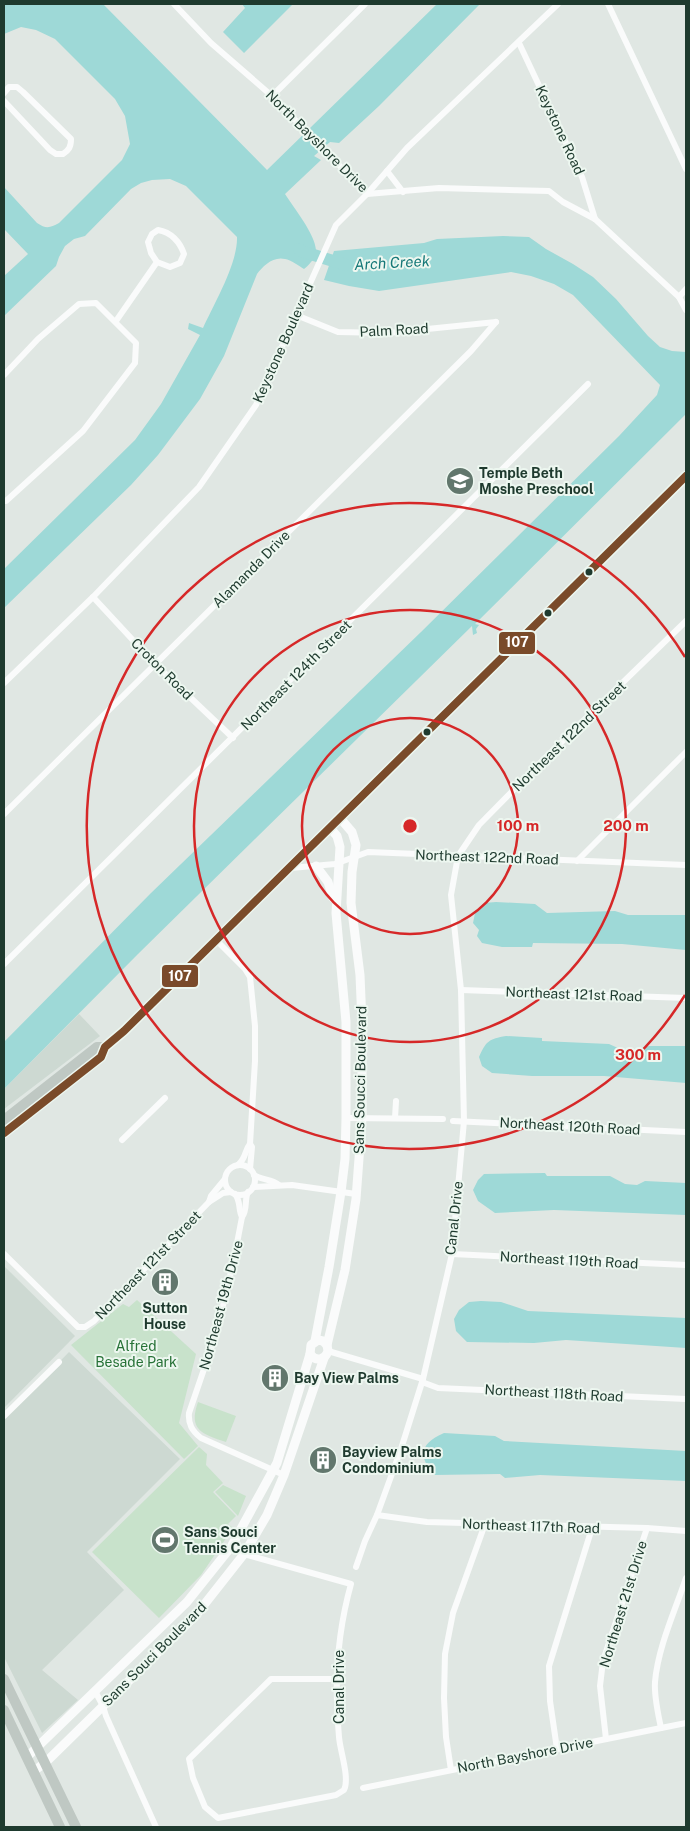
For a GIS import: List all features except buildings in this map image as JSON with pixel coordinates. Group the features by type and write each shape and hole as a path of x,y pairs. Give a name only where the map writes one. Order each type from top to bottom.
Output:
{"main road":[{"path":"6,1125 102,1057 105,1048 686,476"},
{"path":"4,1679 76,1827"},
{"path":"4,1710 60,1827"}],"street":[{"name":"North Bayshore Drive","path":"174,4 211,42 272,96 367,194 440,188 549,191 563,202 595,219 679,297 686,310"},
{"path":"272,96 365,4"},
{"name":"Keystone Boulevard","path":"4,683 93,597 199,488 256,405 336,225 367,194 407,148 558,4"},
{"path":"608,4 686,169"},
{"name":"Keystone Road","path":"519,43 582,177 595,219"},
{"path":"4,92 9,87 17,87 23,92 71,139 71,146 68,151 63,154 56,154 50,150 4,101"},
{"path":"388,171 403,192"},
{"path":"158,230 166,231 181,245 184,254 180,263 170,267 157,262 148,242 152,234 158,230"},
{"path":"116,322 157,262"},
{"path":"679,297 686,289"},
{"path":"4,375 38,339 79,304 96,303 136,343 135,363 83,431 4,501"},
{"name":"Palm Road","path":"296,316 338,332 388,333 496,322"},
{"name":"Alamanda Drive","path":"4,814 471,351 496,322"},
{"name":"Northeast 124th Street","path":"4,964 588,384"},
{"name":"Croton Road","path":"93,597 155,664 233,738"},
{"name":"Northeast 122nd Street","path":"458,856 479,824 686,621"},
{"path":"577,861 686,752"},
{"name":"Sans Soucci Boulevard","path":"327,1351 344,1270 356,1194 362,1118 362,1023 360,984 351,903 351,882 356,845 350,829 340,818"},
{"name":"Sans Soucci Boulevard","path":"315,1341 329,1268 345,1159 346,1022 336,913 340,851 338,839 330,828"},
{"name":"Northeast 122nd Road","path":"289,868 339,863 368,852 686,865"},
{"name":"Canal Drive","path":"356,1567 401,1449 422,1381 452,1254 464,1121 461,990 451,895 458,856"},
{"path":"316,866 328,882 336,913"},
{"path":"216,940 246,968 250,977 255,1026 255,1062 250,1144 252,1146 252,1172 255,1180 250,1189 244,1194 233,1193 226,1186 226,1176 230,1169 238,1165 245,1157 247,1147 250,1144"},
{"name":"Northeast 121st Road","path":"461,990 686,998"},
{"path":"122,1140 165,1098"},
{"path":"395,1118 396,1102"},
{"path":"346,1118 443,1119"},
{"name":"Northeast 120th Road","path":"453,1120 686,1132"},
{"path":"238,1165 263,1180 276,1182 279,1185"},
{"name":"Northeast 121st Street","path":"209,1202 211,1196 226,1176"},
{"path":"250,1189 279,1185 356,1194"},
{"name":"Northeast 19th Drive","path":"250,1189 246,1197 245,1214 242,1217 217,1331 188,1418 197,1435 284,1475"},
{"name":"Northeast 121st Street","path":"4,1254 78,1328 94,1320 111,1304 209,1202 223,1193 233,1193"},
{"name":"Northeast 19th Drive","path":"233,1193 239,1200 242,1217"},
{"name":"Northeast 119th Road","path":"452,1254 686,1265"},
{"path":"315,1341 323,1341 327,1351 316,1359 310,1354 310,1348 315,1341"},
{"name":"Northeast 118th Road","path":"327,1351 422,1381 438,1388 686,1399"},
{"name":"Sans Souci Boulevard","path":"34,1771 46,1762 196,1614 244,1554 267,1515 284,1475 327,1351"},
{"name":"Sans Souci Boulevard","path":"27,1757 39,1748 96,1693 187,1602 231,1547 277,1463 310,1354"},
{"path":"4,1416 59,1362"},
{"name":"Northeast 117th Road","path":"377,1515 427,1522 647,1528 686,1531"},
{"path":"452,1770 446,1737 444,1698 445,1654 452,1613 485,1524"},
{"path":"557,1749 550,1701 549,1666 592,1528"},
{"name":"Northeast 21st Drive","path":"606,1739 600,1686 603,1661 647,1528"},
{"path":"231,1547 244,1554"},
{"name":"Canal Drive","path":"244,1554 351,1584 344,1609 339,1639 336,1679 339,1737 346,1783 344,1790 336,1795 218,1818 205,1807 193,1778 189,1758 271,1679 336,1679"},
{"path":"661,1728 655,1682 660,1655 686,1578"},
{"path":"96,1693 156,1827"},
{"name":"North Bayshore Drive","path":"364,1788 686,1723"}],"shaded area":[{"path":"79,1014 100,1036 4,1109 4,1089"},
{"path":"4,1266 75,1336 4,1408"},
{"path":"69,1352 180,1459 87,1552 124,1590 42,1670 78,1700 42,1733 4,1657 4,1419"}],"green space":[{"name":"Alfred Besade Park","path":"137,1300 196,1354 179,1423 198,1446 184,1459 71,1345 123,1304 129,1307"},
{"path":"198,1402 236,1416 226,1442 199,1430 195,1419"},
{"name":"Sans Souci Tennis Center","path":"199,1447 207,1454 206,1465 223,1483 213,1492 236,1516 228,1524 233,1528 201,1575 159,1618 92,1552"},
{"path":"223,1485 246,1496 238,1516 215,1492"}],"water":[{"path":"4,4 103,4 267,170 437,4 480,4 379,106 339,143 330,142 314,156 321,160 285,194 312,236 316,250 312,261 304,269 281,258 269,262 259,271 224,356 200,399 158,455 131,485 4,608 4,569 135,440 161,404 200,335 188,329 189,323 203,328 230,271 237,237 186,186 170,179 141,183 131,189 85,236 74,239 65,246 56,266 4,316 4,276 28,254 4,229 4,187 37,223 46,227 53,226 59,223 122,160 130,144 125,116 115,99 55,39 36,30 21,27 4,34"},
{"path":"242,4 293,4 244,53 223,32 245,8"},
{"path":"503,236 529,237 573,264 593,277 660,347 672,351 686,352 686,414 475,624 479,625 476,629 477,633 473,635 472,626 138,954 4,1089 4,1042 151,893 421,632 619,436 657,395 660,385 573,295 554,284 531,276 511,272 379,291 324,280 334,251 424,243 437,239"},
{"path":"484,903 535,904 547,913 615,911 628,915 686,915 686,950 622,944 533,943 532,947 502,947 482,943 477,936 479,930 473,923 475,913"},
{"path":"506,1036 542,1038 542,1041 609,1044 632,1051 649,1046 686,1046 686,1083 604,1076 532,1076 492,1073 482,1066 479,1057 489,1042"},
{"path":"545,1173 547,1176 610,1176 625,1184 637,1185 645,1181 686,1183 686,1215 554,1210 495,1213 478,1201 473,1190 478,1180 484,1174"},
{"path":"469,1302 501,1302 528,1311 686,1318 686,1348 566,1340 534,1343 467,1342 456,1331 454,1319 459,1310"},
{"path":"444,1433 495,1436 504,1441 686,1451 686,1481 540,1475 505,1478 500,1474 434,1475 425,1461 424,1450 430,1441"}],"waterway":[{"name":"Arch Creek","path":"299,249 346,265"}],"transit line":[{"name":"107","path":"4,1133 101,1057 105,1047 124,1031 686,476"}],"place":[{"name":"Temple Beth Moshe Preschool","path":"460,481"},
{"name":"Sutton House","path":"165,1282"},
{"name":"Bay View Palms","path":"275,1378"},
{"name":"Bayview Palms Condominium","path":"323,1460"},
{"name":"Sans Souci Tennis Center","path":"165,1540"}]}
